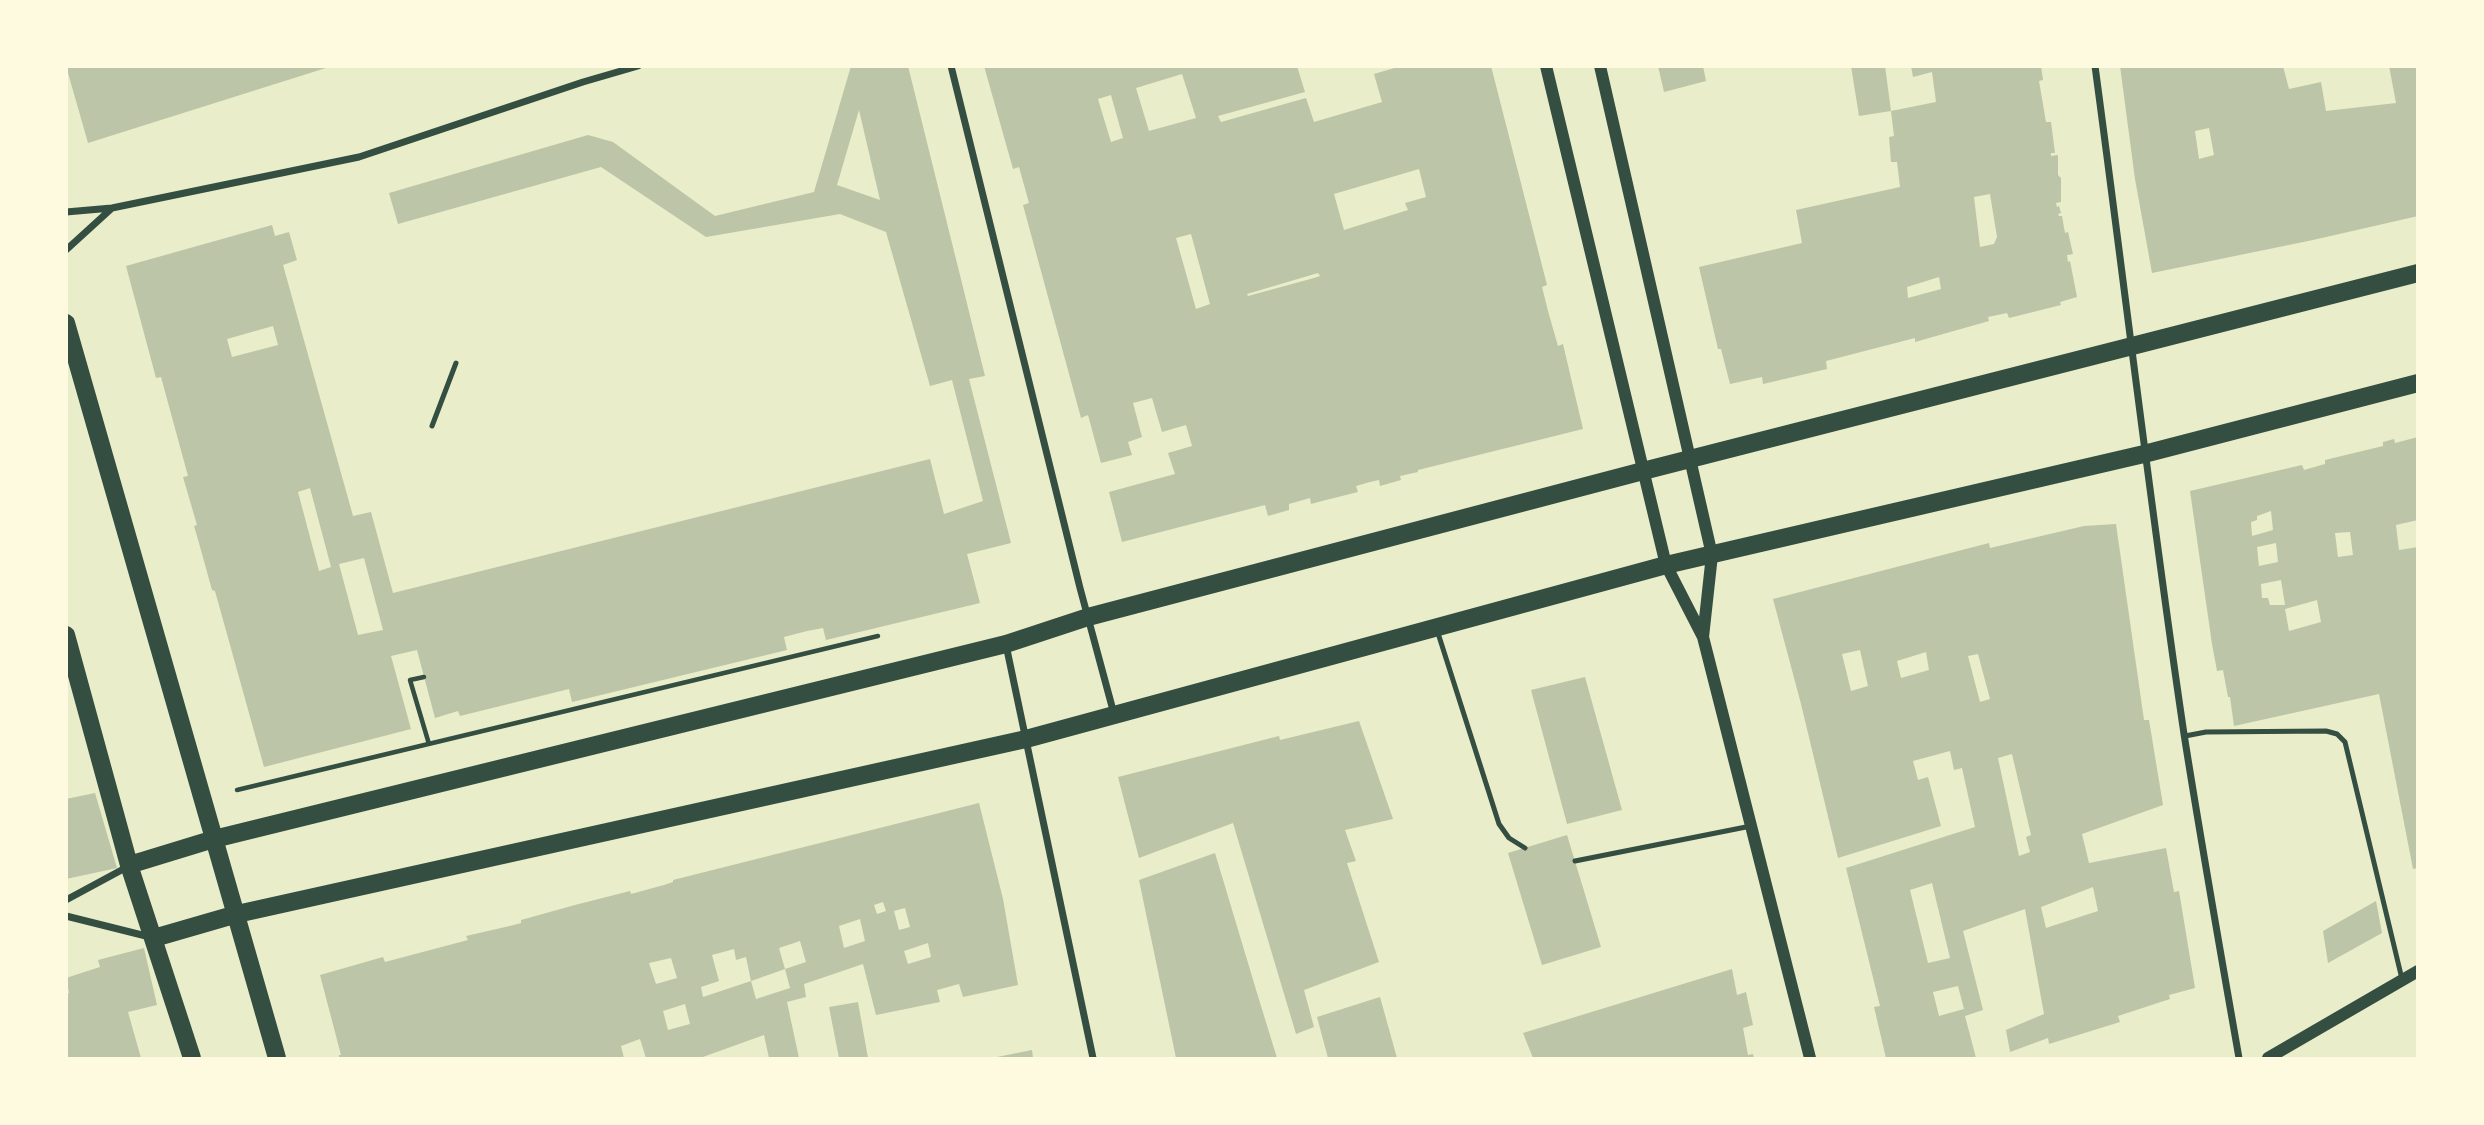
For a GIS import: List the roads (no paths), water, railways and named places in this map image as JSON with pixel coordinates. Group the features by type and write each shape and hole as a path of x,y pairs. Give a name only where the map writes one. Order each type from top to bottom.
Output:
{"main road":[{"path":"129,866 215,839 1006,644 1088,617 2417,272"},
{"path":"66,323 277,1059"},
{"path":"154,938 237,914 1026,739 1666,565 2144,454 2417,383"},
{"path":"66,635 129,866 192,1059"}],"street":[{"path":"66,212 112,208 359,157 638,66"},
{"path":"951,66 1114,715"},
{"path":"1546,66 1666,565 1703,637 1810,1059"},
{"path":"1600,66 1713,555 1703,637"},
{"path":"2095,66 2144,454 2185,736 2239,1059"},
{"path":"66,250 112,208"},
{"path":"1006,644 1093,1059"},
{"path":"66,900 129,866"},
{"path":"66,916 154,938"},
{"path":"2268,1059 2417,971"}],"lane":[{"path":"432,426 456,363"},
{"path":"1436,627 1499,824 1509,838 1525,848"},
{"path":"2185,736 2206,732 2326,731 2337,734 2345,742 2402,979"},
{"path":"1575,861 1751,826"}]}
